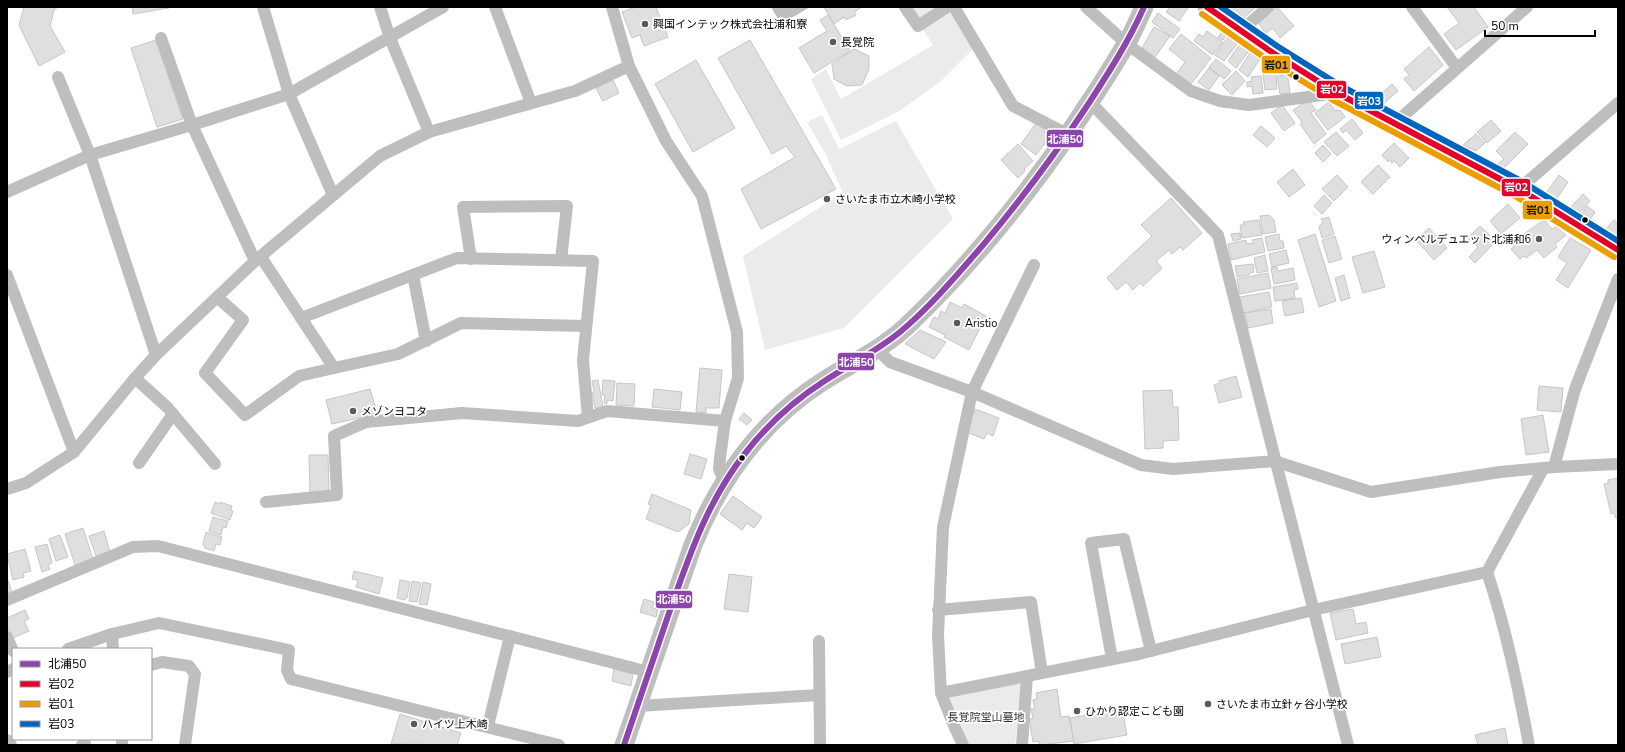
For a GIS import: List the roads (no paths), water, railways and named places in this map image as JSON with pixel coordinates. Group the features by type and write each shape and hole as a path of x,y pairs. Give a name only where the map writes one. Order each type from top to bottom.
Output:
{"main road":[{"path":"624,745 703,518 724,480 760,434 791,404 803,394 877,349 910,323 997,229 1090,102 1127,44 1144,7"},
{"path":"1207,7 1273,53 1337,93 1519,189 1618,250"}],"street":[{"path":"263,7 289,94 333,195"},
{"path":"380,7 390,38 429,132"},
{"path":"7,192 90,155 192,125 289,94 443,7"},
{"path":"495,7 531,103"},
{"path":"612,7 629,66 666,141 702,196 737,332 738,378 725,421 719,469 724,480"},
{"path":"905,7 918,26 947,7"},
{"path":"954,7 1013,106 1067,134"},
{"path":"1086,7 1127,44 1191,91 1220,101 1249,105 1337,93"},
{"path":"1241,31 1268,7"},
{"path":"1412,7 1457,68"},
{"path":"1395,124 1527,7"},
{"path":"161,38 192,125 258,259 301,318 334,368"},
{"path":"7,489 26,483 74,452 156,355 258,259 380,156 429,132 575,91 629,66"},
{"path":"58,77 90,155 156,355"},
{"path":"1090,102 1218,235 1244,333 1274,461 1348,745"},
{"path":"1519,189 1618,103"},
{"path":"471,259 463,207 567,206 562,260"},
{"path":"301,318 457,258 593,261 583,360 588,417"},
{"path":"963,745 942,693 938,635 938,610 943,527 972,392 1034,265"},
{"path":"413,275 426,340"},
{"path":"7,276 74,452"},
{"path":"942,693 1151,651 1313,610 1486,572 1548,468 1575,388 1618,279"},
{"path":"217,297 243,320 205,373 245,415 299,376 398,354 461,323 586,326"},
{"path":"877,349 890,362 972,392 1140,465 1173,469 1274,461 1371,492 1500,472 1618,464"},
{"path":"135,378 173,414 215,464"},
{"path":"266,502 337,495 334,436 366,422 462,413 578,421 607,411 725,421"},
{"path":"139,463 173,414"},
{"path":"1112,659 1091,543 1124,539 1151,651"},
{"path":"7,600 133,547 158,546 649,672"},
{"path":"1486,572 1496,601 1522,709 1528,745"},
{"path":"938,610 1031,602 1042,673"},
{"path":"71,648 112,634 159,623 289,650 287,670 291,679 488,726 544,743 559,745"},
{"path":"112,634 113,648"},
{"path":"7,636 12,648"},
{"path":"488,726 510,636"},
{"path":"819,641 818,695 820,745"},
{"path":"152,666 162,662 189,666 195,674 184,745"},
{"path":"1022,745 1027,676"},
{"path":"638,706 818,695"},
{"path":"7,740 11,745"}],"place":[{"name":"興国インテック株式会社浦和寮","path":"645,24"},
{"name":"長覚院","path":"833,42"},
{"name":"さいたま市立木崎小学校","path":"827,199"},
{"name":"ウィンベルデュエット北浦和6","path":"1539,239"},
{"name":"Aristio","path":"957,323"},
{"name":"メゾンヨコタ","path":"353,411"},
{"name":"さいたま市立針ヶ谷小学校","path":"1208,704"},
{"name":"ひかり認定こども園","path":"1077,711"},
{"name":"ハイツ上木崎","path":"414,724"}],"park label":[{"name":"長覚院堂山墓地","path":"986,717"}]}
